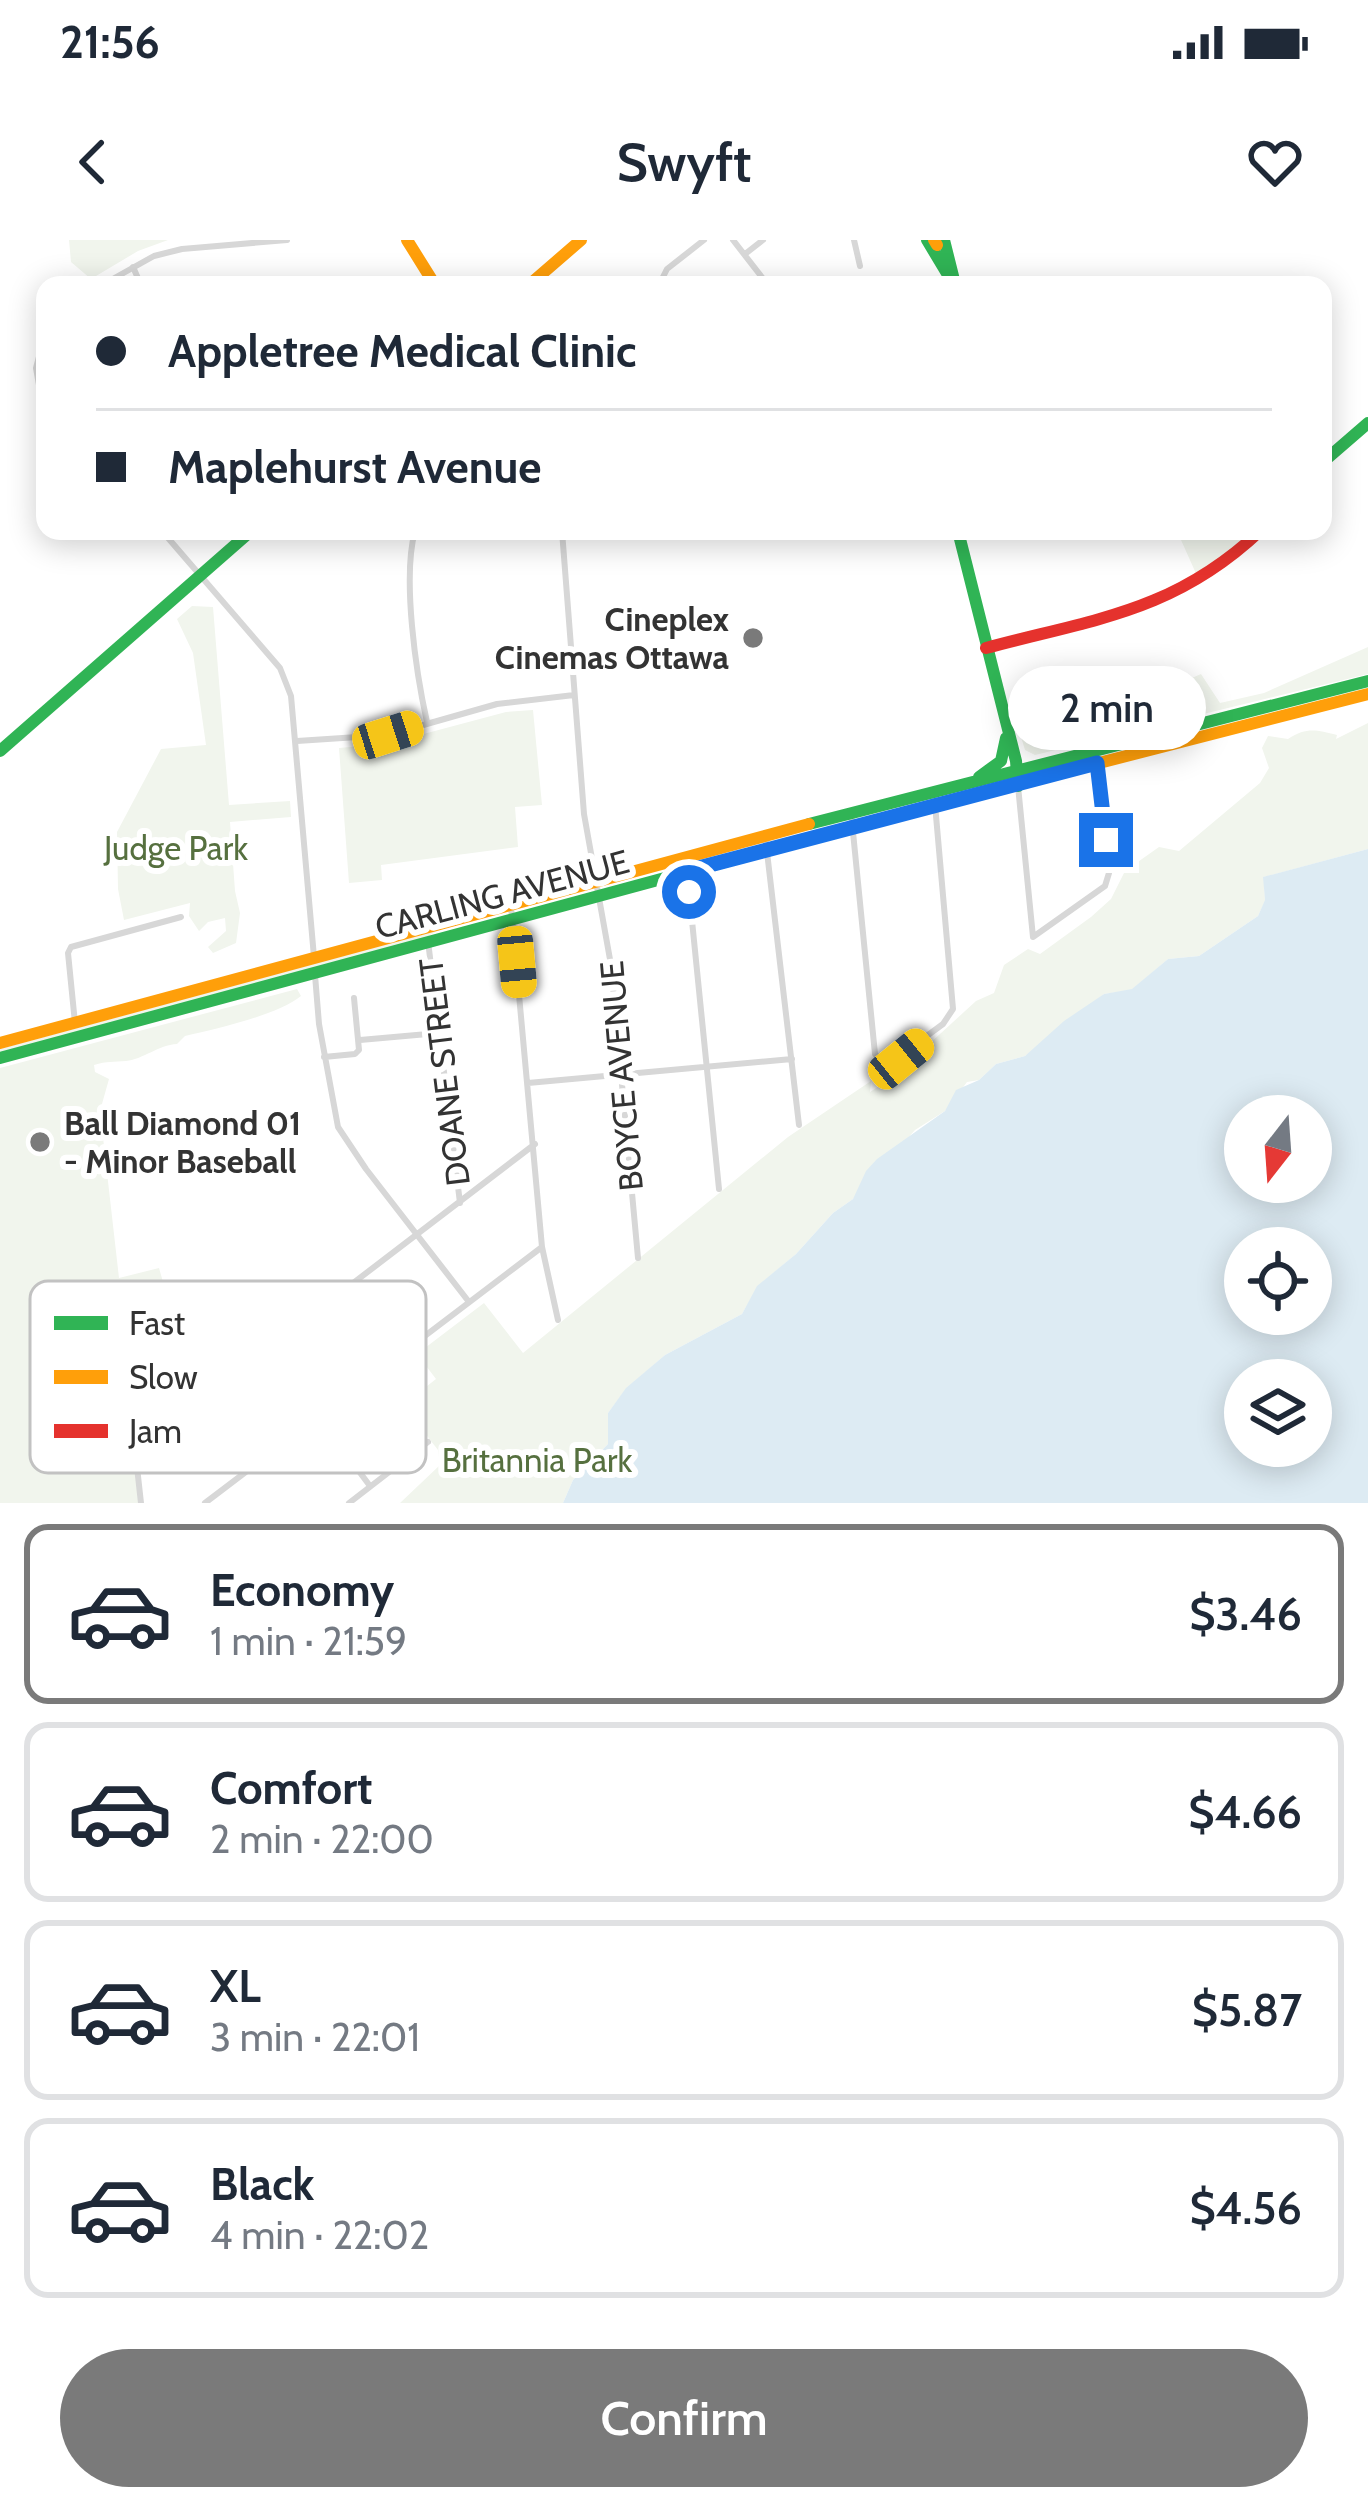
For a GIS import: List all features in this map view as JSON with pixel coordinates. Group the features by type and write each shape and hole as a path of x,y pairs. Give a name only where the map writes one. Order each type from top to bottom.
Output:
{"main road":[{"path":"407,240 429,276"},
{"path":"540,276 581,240"},
{"path":"936,241 950,276"},
{"path":"936,241 951,276"},
{"path":"1332,454 1368,423"},
{"path":"0,752 241,540"},
{"path":"960,540 1017,778"},
{"path":"986,648 1181,594 1234,559 1252,540"},
{"name":"CARLING AVENUE","path":"0,1058 315,975 598,887 1368,681"},
{"name":"CARLING AVENUE","path":"935,800 960,786 1097,763 1138,746 1368,694"},
{"path":"960,786 1001,761 1006,740 1004,713"},
{"name":"CARLING AVENUE","path":"598,887 687,871 767,841"},
{"name":"CARLING AVENUE","path":"1,1039 314,957 512,913"}],"street":[{"path":"118,276 154,256 182,249 287,240"},
{"path":"664,276 704,240"},
{"path":"733,240 762,276"},
{"path":"746,254 764,240"},
{"path":"854,240 860,266"},
{"path":"133,267 137,276"},
{"path":"171,540 280,668 292,696 314,957"},
{"path":"413,540 409,556 427,722"},
{"name":"BOYCE AVENUE","path":"563,540 584,814 622,1074 638,1258"},
{"path":"297,741 388,735 523,700 574,695"},
{"path":"1017,778 1033,937 1105,886 1109,873 1097,763"},
{"path":"852,820 876,1060 886,1066 944,1024 953,1009 935,800"},
{"path":"767,841 799,1125"},
{"path":"687,871 719,1189"},
{"path":"512,913 542,1246 558,1320"},
{"path":"75,1023 71,947 181,917"},
{"name":"DOANE STREET","path":"428,941 460,1203"},
{"path":"315,975 333,1112 345,1141 469,1301"},
{"path":"324,1058 355,1054 360,1040 354,998"},
{"path":"360,1040 439,1033"},
{"path":"528,1083 792,1059"},
{"path":"356,1281 535,1144"},
{"path":"426,1334 542,1246"},
{"path":"138,1473 141,1503"},
{"path":"205,1503 245,1473"},
{"path":"360,1473 370,1486"},
{"path":"349,1503 387,1473"}],"green space":[{"path":"69,240 168,240 96,276 87,276 71,262"},
{"path":"1181,540 1242,540 1198,578"},
{"name":"Judge Park","path":"192,606 213,607 229,805 290,801 291,817 230,822 240,913 236,943 213,953 208,947 226,931 225,918 208,922 199,931 189,916 190,903 124,920 118,889 117,832 161,749 206,745 193,653 177,619"},
{"path":"1368,647 1368,674 1035,755 1025,750 1016,720 1026,718 1034,738 1047,742 1073,736 1071,714 1106,699 1111,720 1147,713 1178,700 1185,681 1201,674 1220,703 1264,693"},
{"path":"533,710 542,805 515,807 518,847 381,865 382,880 349,883 339,748 386,744 506,712"},
{"name":"Britannia Park","path":"1368,723 1368,849 1264,877 1265,901 1258,916 1199,956 1168,959 1132,990 1104,994 1025,1056 996,1064 979,1080 967,1082 945,1111 915,1130 853,1199 758,1286 742,1314 665,1355 626,1389 608,1413 608,1444 573,1480 563,1503 400,1503 440,1465 438,1450 426,1435 426,1387 436,1379 426,1366 426,1347 484,1303 523,1353 788,1137 871,1081 870,1092 893,1077 976,1001 994,993 1004,965 1028,949 1040,954 1091,917 1111,899 1125,871 1159,847 1179,851 1260,783 1269,768 1262,748 1268,736 1288,739 1312,731 1337,735 1336,739"},
{"path":"441,929 423,939 0,1054 0,1049"},
{"path":"297,989 301,996 262,1015 185,1036 177,1044 133,1060 94,1065 95,1072 109,1079 100,1111 119,1278 159,1268 163,1281 30,1281 30,1473 136,1473 140,1503 0,1503 0,1068"}],"shaded area":[{"path":"1368,849 1368,1503 563,1503 573,1480 608,1444 608,1413 626,1388 665,1355 742,1314 757,1286 853,1199 877,1159 945,1111 956,1090 979,1080 996,1064 1025,1056 1104,994 1132,989 1168,959 1199,956 1258,916 1265,900 1263,877"}],"traffic: fast":[{"path":"927,240 949,276"},
{"path":"944,240 953,276"},
{"path":"1332,454 1368,423"},
{"path":"0,751 241,540"},
{"path":"960,540 1016,761 1018,786"},
{"path":"809,824 1368,681"},
{"path":"979,777 1001,761 1006,738"},
{"path":"0,1058 939,804"}],"traffic: slow":[{"path":"407,240 429,276"},
{"path":"539,276 581,240"},
{"path":"934,240 937,245"},
{"path":"939,804 1368,694"},
{"path":"0,1043 809,824"}],"traffic: jam":[{"path":"986,648 1097,620 1164,596 1249,540"}],"place":[{"name":"Cineplex Cinemas Ottawa","path":"753,638"},
{"name":"Ball Diamond 01 - Minor Baseball","path":"40,1142"}],"route":[{"path":"689,892 687,871 1097,763 1106,840"}]}
